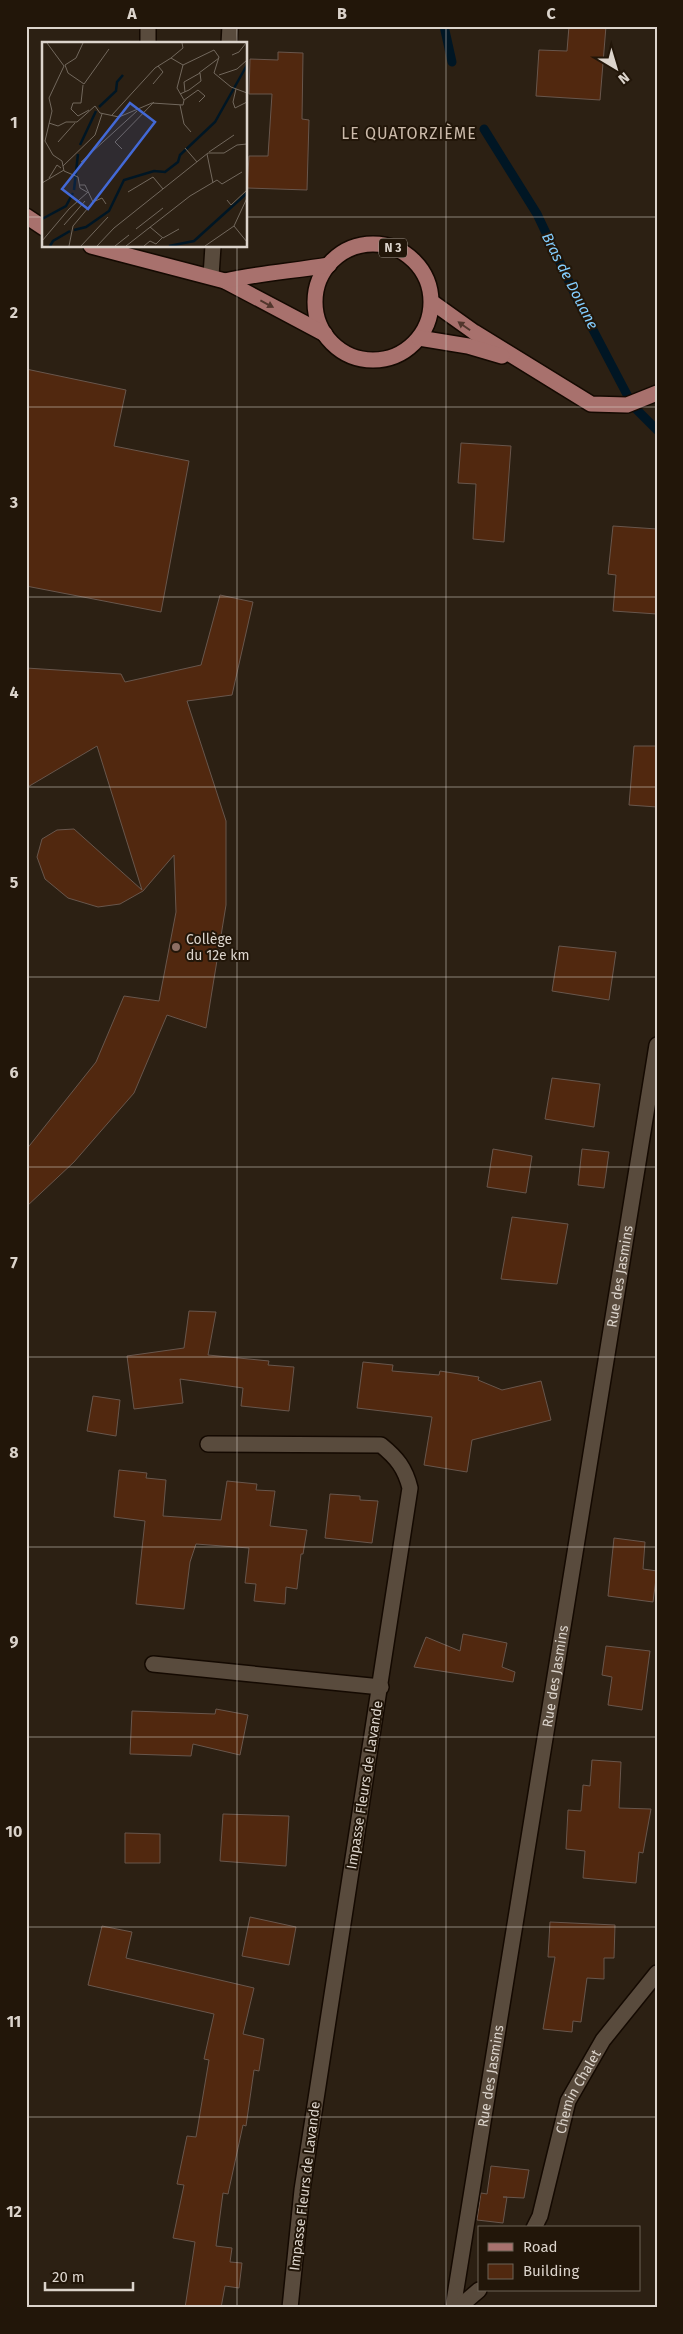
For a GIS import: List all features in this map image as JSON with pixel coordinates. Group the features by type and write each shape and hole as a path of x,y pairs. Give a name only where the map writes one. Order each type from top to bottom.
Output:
{"main road":[{"path":"26,216 42,227"},
{"name":"N 3","path":"100,248 218,278 324,334 336,347 350,356 367,360 384,359 401,353 419,338 428,320 432,302 428,283 419,266 405,254 388,246 368,244 340,255 329,265 319,281 315,299 317,317 324,334"},
{"name":"N 3","path":"218,278 291,272 329,265"},
{"path":"432,302 474,332 591,404 627,405 657,393"},
{"path":"419,338 468,346 520,361"}],"street":[{"path":"148,26 148,42"},
{"path":"229,42 230,26"},
{"path":"213,248 218,278"},
{"name":"Rue des Jasmins","path":"453,2308 657,1045"},
{"name":"Impasse Fleurs de Lavande","path":"208,1444 381,1445 396,1457 406,1470 410,1488 302,2190 290,2308"},
{"path":"154,1664 380,1687"},
{"name":"Chemin Chalet","path":"535,2226 540,2216 568,2101 603,2040 657,1973"},
{"path":"458,2308 478,2291"}],"building":[{"path":"569,26 606,26 600,100 536,96 539,50 567,51"},
{"path":"278,52 303,53 302,119 309,120 307,190 248,188 249,156 268,156 272,94 249,94 250,59 278,60"},
{"path":"26,369 126,390 114,446 189,461 161,612 26,586"},
{"path":"461,443 511,446 504,542 473,539 476,484 458,483"},
{"path":"613,526 657,529 657,614 613,611 616,575 608,574"},
{"path":"220,595 253,602 232,695 187,701 226,821 226,905 206,1028 167,1015 134,1093 74,1162 26,1207 26,1150 96,1062 124,996 159,1001 176,912 174,855 143,891 120,904 98,907 68,898 45,879 37,857 42,839 57,830 74,829 142,890 97,746 26,788 26,668 121,674 125,682 201,665"},
{"path":"634,746 657,746 657,807 629,805"},
{"path":"559,946 616,952 609,1000 552,991"},
{"path":"552,1078 600,1084 594,1127 545,1119"},
{"path":"493,1149 532,1156 526,1193 487,1187"},
{"path":"582,1149 609,1152 604,1188 578,1185"},
{"path":"512,1217 568,1224 557,1284 501,1279"},
{"path":"189,1311 216,1312 208,1355 269,1361 268,1365 294,1367 289,1411 241,1406 243,1388 180,1379 183,1403 134,1409 127,1356 184,1348"},
{"path":"363,1362 393,1365 392,1371 439,1375 440,1371 479,1377 478,1380 502,1390 541,1381 551,1420 472,1440 467,1472 424,1465 432,1417 357,1408"},
{"path":"93,1396 120,1400 116,1436 87,1431"},
{"path":"119,1470 147,1473 146,1478 166,1480 163,1516 221,1520 227,1481 257,1484 256,1490 275,1491 270,1526 307,1530 303,1554 301,1554 297,1589 286,1587 285,1604 254,1601 256,1584 245,1583 249,1548 196,1544 190,1562 184,1609 136,1604 145,1521 114,1517"},
{"path":"330,1494 360,1496 360,1500 378,1501 372,1543 325,1538"},
{"path":"614,1538 645,1542 643,1569 657,1571 653,1602 608,1596"},
{"path":"463,1634 507,1643 502,1667 515,1672 513,1682 414,1667 426,1637 460,1651"},
{"path":"606,1646 650,1651 642,1710 608,1705 612,1677 602,1675"},
{"path":"216,1709 248,1715 240,1755 193,1744 191,1756 130,1754 132,1711 215,1714"},
{"path":"592,1760 621,1762 619,1808 651,1809 643,1853 639,1852 636,1883 583,1878 585,1851 566,1849 568,1810 581,1811 583,1785 590,1786"},
{"path":"223,1814 289,1816 286,1866 220,1861"},
{"path":"125,1833 160,1834 160,1863 125,1863"},
{"path":"250,1917 296,1927 289,1965 242,1956"},
{"path":"550,1922 615,1925 614,1958 604,1958 604,1979 587,1978 581,2022 573,2021 572,2032 543,2029 555,1957 548,1957"},
{"path":"102,1926 132,1932 126,1958 254,1988 243,2034 264,2039 259,2071 254,2070 246,2126 243,2125 228,2194 223,2193 216,2246 232,2248 230,2262 242,2263 239,2288 225,2286 221,2308 185,2308 195,2242 173,2238 184,2185 177,2184 187,2136 196,2137 209,2060 204,2059 214,2014 88,1985"},
{"path":"491,2166 529,2170 524,2198 507,2197 503,2223 477,2220 481,2193 487,2194"}],"waterway":[{"name":"Bras de Douane","path":"444,26 452,62"},
{"name":"Bras de Douane","path":"484,129 537,214 580,305 633,406 657,430"}],"place":[{"name":"Collège du 12e km","path":"176,947"}],"district":[{"name":"LE QUATORZIÈME","path":"409,133"}]}
